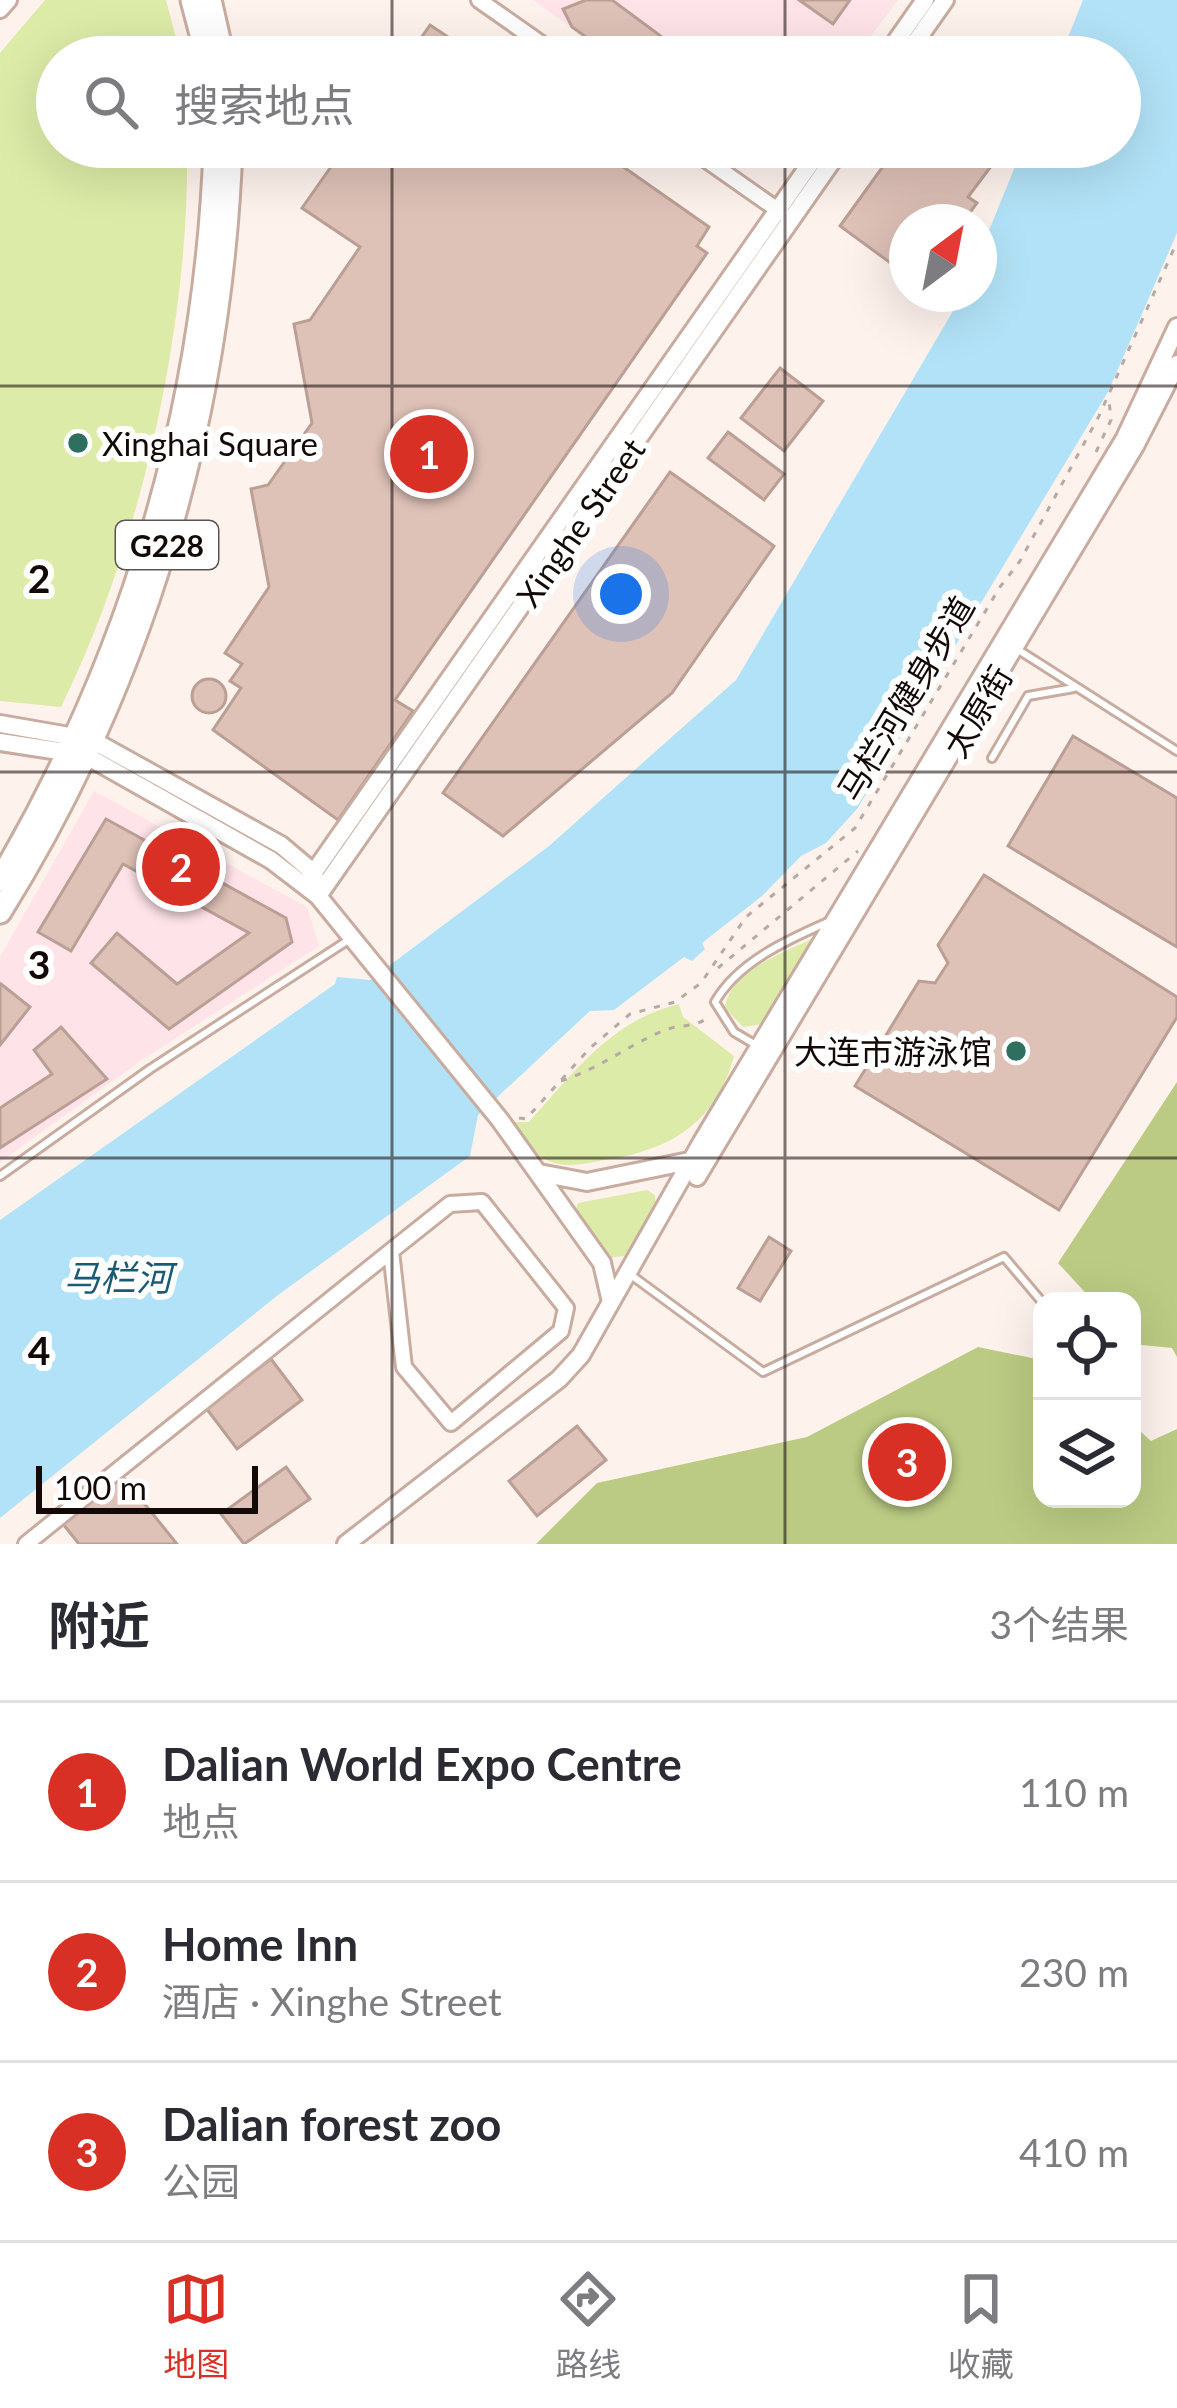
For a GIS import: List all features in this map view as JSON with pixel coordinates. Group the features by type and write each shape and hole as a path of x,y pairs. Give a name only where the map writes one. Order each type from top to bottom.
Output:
{"highway":[{"path":"193,0 202,36"},
{"path":"210,0 218,36"},
{"name":"G228","path":"0,880 80,745 125,618 175,448 206,270 213,168"},
{"name":"G228","path":"0,912 141,624 193,450 223,270 230,168"}],"street":[{"path":"0,9 8,0"},
{"path":"479,0 530,36"},
{"path":"900,36 925,0"},
{"path":"920,36 945,0"},
{"path":"718,168 785,215"},
{"name":"Xinghe Street","path":"785,215 811,168"},
{"name":"Xinghe Street","path":"312,885 785,215 824,168"},
{"name":"太原街","path":"765,1051 1009,644 1125,438 1177,327"},
{"name":"太原街","path":"837,918 1136,446 1177,364"},
{"path":"0,724 80,745 312,885 503,1119 602,1263 611,1303"},
{"path":"0,742 80,745"},
{"path":"363,1544 565,1388 589,1360 837,918"},
{"path":"538,1173 587,1182 700,1160"},
{"path":"26,1544 391,1251 450,1204 482,1202 566,1308 562,1331 451,1423 404,1367 391,1251"},
{"path":"346,1544 570,1370 633,1276"}],"lane":[{"path":"1009,644 1177,751"},
{"path":"992,758 1028,697 1078,687"},
{"path":"765,1051 734,1032 715,1002 739,973 837,918"},
{"path":"0,1176 150,1069 354,937"},
{"path":"633,1276 763,1372 1004,1257 1034,1292"}],"path":[{"name":"马栏河健身步道","path":"503,1119 526,1119 630,1014 676,1002 712,973 746,917 835,847 872,806 1000,587 1020,562 1109,398 1177,242"},
{"path":"1094,460 1112,420 1109,398"},
{"path":"712,973 868,841"},
{"path":"560,1082 620,1057 663,1030 702,1024 718,1010"}],"shaded area":[{"path":"533,0 898,0 871,36 583,36"},
{"path":"94,791 307,907 319,946 142,1060 0,1162 0,957"}],"green space":[{"name":"Xinghai Square","path":"45,0 166,0 175,36 36,36 36,168 187,168 180,287 155,434 114,577 61,707 0,701 0,53"},
{"path":"812,939 763,1024 743,1027 725,1008 736,984 772,957"},
{"path":"679,1004 683,1017 734,1056 715,1100 687,1130 650,1149 569,1165 537,1154 509,1122 529,1122 614,1035 655,1011"},
{"path":"1177,1082 1177,1357 1172,1348 1141,1345 1141,1292 1085,1292 1058,1263"},
{"path":"647,1190 655,1195 656,1205 625,1256 606,1258 575,1212 578,1203"},
{"path":"978,1347 1033,1358 1033,1508 1141,1508 1141,1432 1151,1441 1177,1429 1177,1544 536,1544 597,1483 807,1437"}],"water":[{"name":"马栏河","path":"1083,0 1177,0 1177,233 1108,392 857,809 826,843 801,856 762,896 702,943 705,949 692,961 684,957 614,1010 590,1011 478,1115 470,1156 278,1295 0,1518 0,1220 335,984 337,977 370,980 549,846 736,680 952,312 997,312 997,211 1014,168 1141,168 1141,36 1068,36"}],"building":[{"path":"586,0 612,0 661,36 585,36 572,27 563,9"},
{"path":"799,0 850,0 833,24"},
{"path":"430,25 446,36 422,36"},
{"path":"330,168 625,168 709,227 697,246 707,253 395,700 413,711 338,820 213,730 241,688 230,681 242,664 225,653 269,587 251,489 268,485 312,423 294,324 310,320 360,247 302,208"},
{"path":"882,168 990,168 968,197 976,204 889,204 889,262 840,226"},
{"path":"780,368 823,401 784,451 741,418"},
{"path":"728,432 784,474 764,500 708,458"},
{"path":"670,472 774,546 672,693 503,836 443,793"},
{"path":"209,679 221,684 226,696 221,708 209,713 197,708 192,696 197,684"},
{"path":"1073,736 1177,798 1177,947 1008,846"},
{"path":"106,819 286,918 292,942 169,1029 91,963 117,933 177,984 249,933 123,864 71,951 38,932"},
{"name":"大连市游泳馆","path":"984,875 1177,997 1177,1017 1059,1210 855,1086 919,981 935,983 948,963 938,945"},
{"path":"0,986 30,1007 0,1045"},
{"path":"61,1027 107,1079 0,1148 0,1108 52,1074 34,1050"},
{"path":"769,1237 791,1251 760,1301 738,1288"},
{"path":"271,1359 302,1400 237,1449 206,1408"},
{"path":"577,1426 606,1460 537,1516 509,1481"},
{"path":"286,1467 310,1499 244,1544 221,1514"},
{"path":"118,1471 177,1544 79,1544 59,1519"}],"place":[{"name":"Xinghai Square","path":"78,443"},
{"name":"Dalian World Expo Centre","path":"429,454"},
{"name":"Home Inn","path":"181,867"},
{"name":"大连市游泳馆","path":"1016,1051"},
{"name":"Dalian forest zoo","path":"907,1462"}]}
